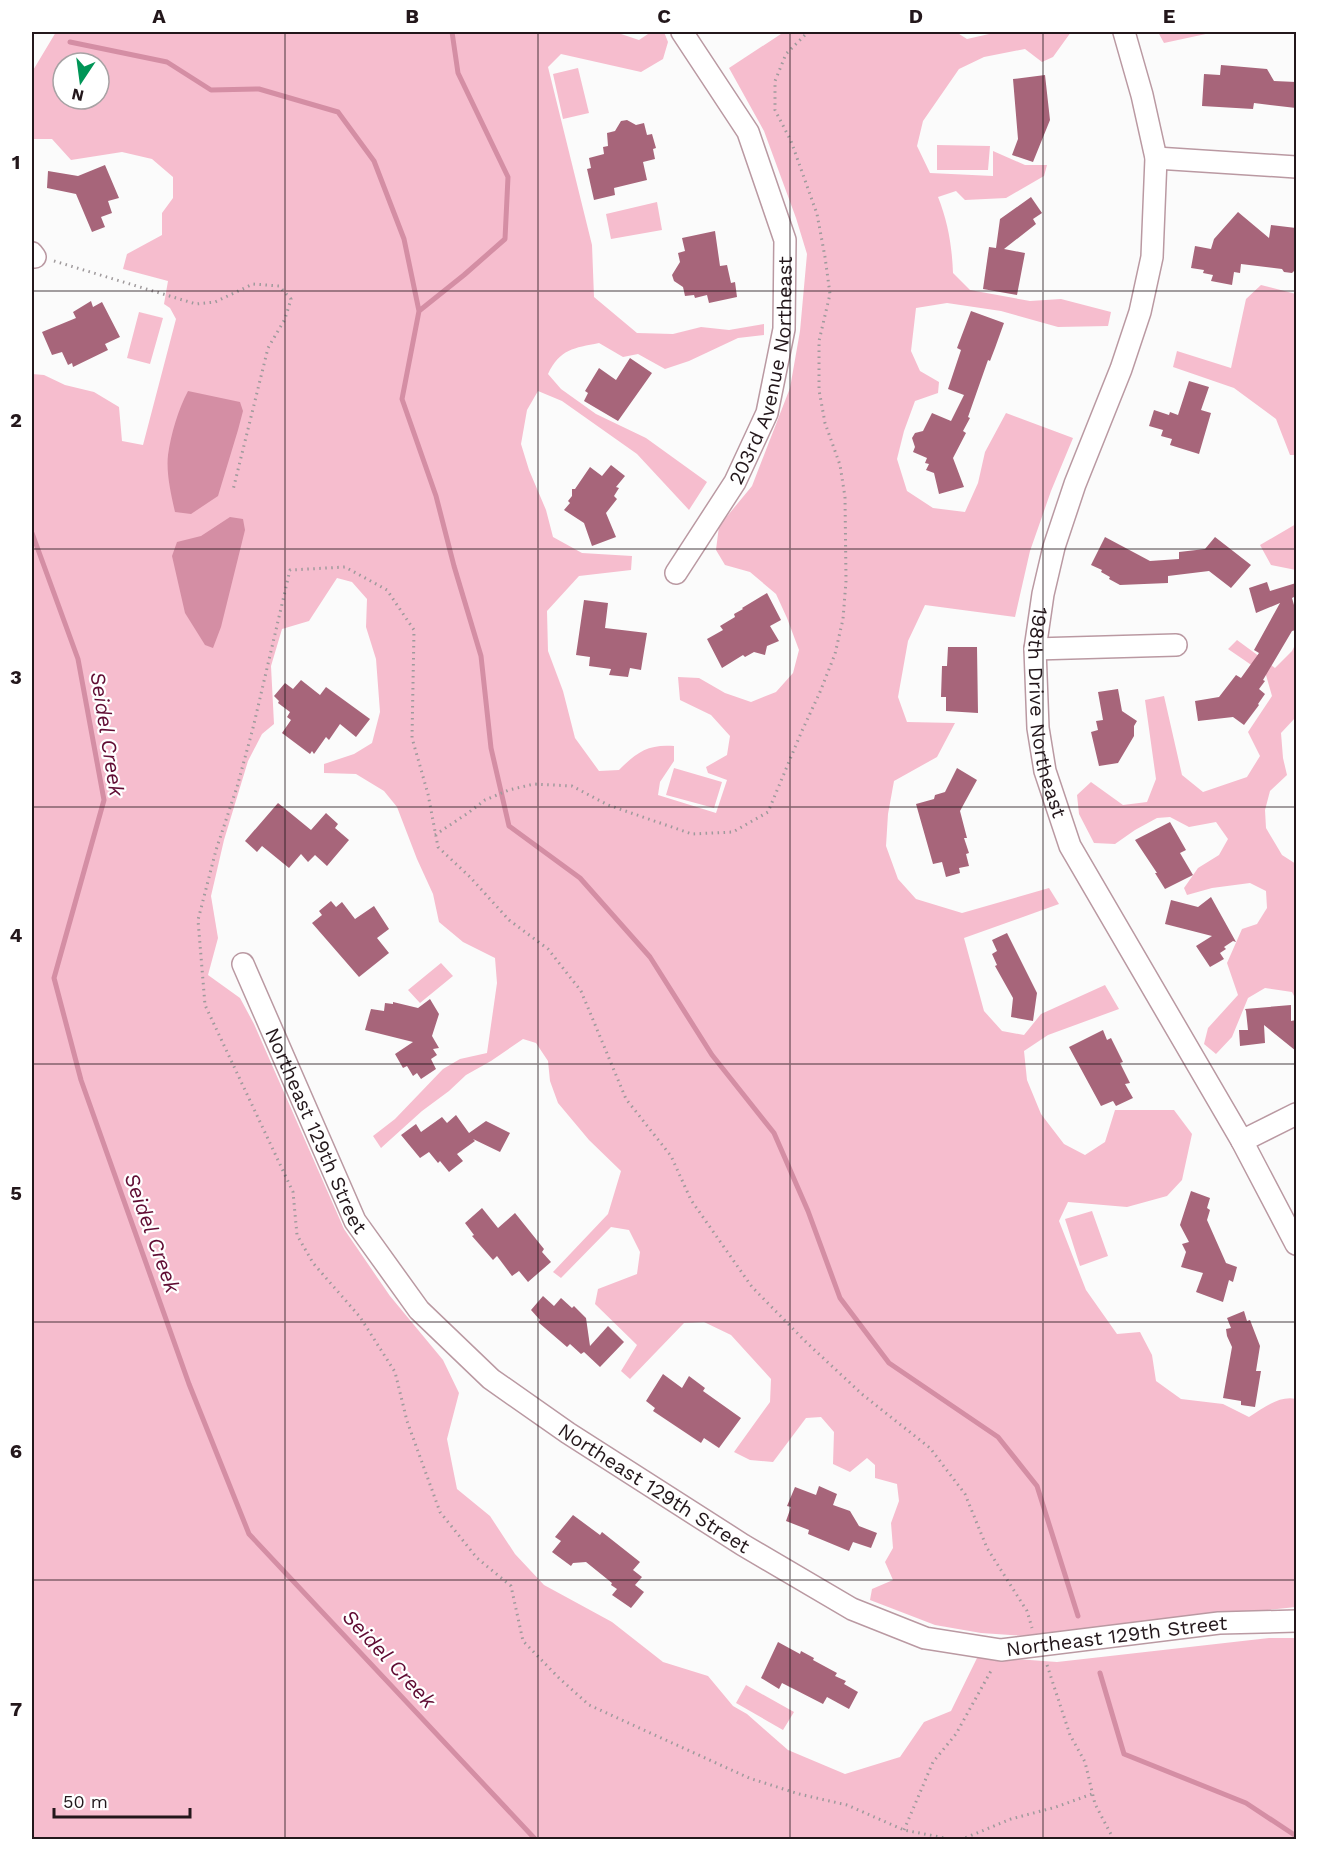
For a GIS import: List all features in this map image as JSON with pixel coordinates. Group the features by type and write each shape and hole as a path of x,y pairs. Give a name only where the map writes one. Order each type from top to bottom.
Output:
{"street":[{"name":"203rd Avenue Northeast","path":"676,573 735,482 766,413 784,329 785,240 748,132 682,32"},
{"name":"198th Drive Northeast","path":"1124,32 1142,95 1156,158 1152,256 1140,312 1121,369 1054,547 1043,594 1035,648 1038,728 1046,771 1070,846 1242,1141 1296,1244"},
{"path":"1156,158 1296,167"},
{"path":"1035,648 1176,645"},
{"name":"Northeast 129th Street","path":"243,964 356,1221 419,1310 491,1379 586,1445 743,1545 852,1609 925,1638 1001,1650 1218,1623 1296,1621"},
{"path":"1242,1141 1296,1114"}],"path":[{"path":"435,835 485,800 509,790 534,784 572,786 608,805 692,834 733,832 768,812 835,654 843,619 846,581 845,497 840,465 825,423 819,390 819,341 830,294 817,214 791,141 775,110 775,81 786,54 808,32"},
{"path":"33,255 196,304 215,302 253,284 279,286 291,299 285,319 268,348 233,490"},
{"path":"955,1839 904,1830 847,1805 800,1794 749,1778 589,1705 523,1641 511,1586 477,1558 440,1512 407,1420 395,1372 360,1317 313,1263 297,1235 293,1192 205,1005 198,920 216,850 237,787 253,728 290,570 345,567 387,590 414,630 412,738 428,794 438,847 470,877 509,920 548,949 581,991 626,1100 671,1156 690,1200 752,1287 863,1395 930,1448 965,1494 987,1548 1027,1611 1038,1646 1052,1677 1070,1736 1085,1761 1095,1804 1114,1839"},
{"path":"904,1830 933,1762 956,1734 1001,1650"},
{"path":"960,1839 1011,1819 1056,1807 1092,1794"}],"shaded area":[{"path":"56,32 615,32 639,40 651,32 664,32 668,42 663,59 641,72 561,54 548,67 592,245 594,297 637,333 673,334 701,327 729,330 764,324 764,335 738,338 689,361 665,369 638,354 623,357 599,343 569,351 558,359 548,374 561,389 596,414 646,438 707,482 689,510 637,454 562,401 538,391 527,410 521,444 546,510 553,537 582,553 632,556 631,570 579,576 547,611 548,651 563,691 575,738 599,771 619,770 637,754 650,748 674,746 674,761 660,782 658,795 716,813 727,780 708,773 706,767 727,755 730,736 711,715 680,700 678,677 699,678 725,693 751,702 776,692 793,673 799,650 776,594 750,572 725,565 716,550 719,526 752,486 790,388 800,331 807,254 764,131 729,68 784,32 956,32 967,39 998,32 1071,32 1053,57 1042,62 1025,49 984,57 959,69 923,121 917,146 930,173 993,176 993,151 1025,165 1047,165 1044,176 1006,198 965,200 956,191 938,197 949,234 953,273 970,290 1030,301 1061,299 1111,312 1108,326 1058,327 1001,311 947,303 916,308 911,351 920,371 939,382 938,393 915,401 904,431 897,459 907,491 933,508 965,512 978,483 985,452 1006,413 1073,438 1030,551 1015,617 925,605 908,641 898,697 907,722 955,723 937,757 894,781 888,814 886,846 898,879 916,899 962,913 1049,888 1059,904 964,938 984,1011 1002,1031 1024,1035 1041,1014 1105,985 1119,1009 1048,1035 1024,1051 1027,1080 1041,1114 1064,1144 1085,1155 1105,1142 1115,1110 1174,1110 1192,1134 1182,1180 1167,1196 1127,1207 1068,1202 1059,1221 1086,1290 1117,1334 1140,1332 1152,1355 1156,1381 1181,1399 1223,1404 1249,1417 1278,1401 1296,1399 1296,1607 1025,1636 981,1633 935,1625 870,1600 872,1589 893,1580 885,1562 893,1548 891,1523 899,1501 897,1484 875,1478 875,1465 867,1458 850,1472 833,1464 834,1432 821,1417 806,1418 773,1462 750,1460 734,1452 770,1402 771,1379 731,1335 704,1322 684,1323 630,1379 621,1371 637,1345 595,1304 598,1289 637,1274 640,1252 629,1230 611,1227 561,1278 553,1272 608,1214 621,1171 589,1140 558,1103 550,1081 548,1061 536,1043 523,1039 466,1075 381,1148 373,1136 395,1119 443,1069 460,1059 487,1053 497,983 495,958 463,942 439,922 433,894 397,807 384,791 356,774 324,773 324,764 354,754 372,743 380,712 376,659 366,627 367,599 352,582 337,578 309,621 282,629 271,666 274,724 262,734 248,761 224,840 211,896 218,938 208,975 240,998 254,1024 344,1229 390,1296 443,1360 459,1393 447,1439 457,1489 490,1516 515,1554 544,1585 612,1622 663,1662 708,1676 733,1706 747,1714 788,1750 845,1774 900,1757 924,1722 951,1711 978,1656 1057,1662 1269,1638 1296,1638 1296,1839 32,1839 32,374 44,375 65,385 94,392 119,407 122,441 143,445 176,319 170,308 164,304 168,281 123,269 127,254 162,235 162,213 173,198 173,177 152,159 122,152 71,160 52,139 32,139 32,72"},
{"path":"1158,32 1215,32 1164,43"},
{"path":"578,68 589,113 563,119 553,74"},
{"path":"937,145 990,146 988,170 937,170"},
{"path":"657,202 662,230 611,239 606,214"},
{"path":"1261,285 1296,294 1296,455 1290,455 1276,419 1234,388 1173,367 1177,351 1231,368 1246,299"},
{"path":"139,312 163,318 150,364 127,358"},
{"path":"188,391 240,402 243,411 218,496 191,514 175,512 168,469 168,455 173,431"},
{"path":"230,517 243,519 245,530 221,627 213,648 205,645 185,613 172,556 177,542 201,536"},
{"path":"1296,524 1296,570 1271,565 1260,545"},
{"path":"1237,640 1275,668 1292,651 1296,643 1296,717 1281,733 1287,775 1270,791 1265,810 1266,828 1282,855 1296,864 1296,1000 1292,992 1265,988 1248,998 1232,1037 1216,1054 1204,1044 1208,1028 1238,995 1227,963 1242,929 1257,924 1267,908 1266,891 1250,883 1212,888 1187,895 1184,888 1198,868 1219,855 1228,839 1216,822 1189,827 1170,817 1157,818 1115,844 1094,843 1079,814 1077,795 1091,782 1123,805 1147,802 1156,779 1145,700 1164,696 1182,775 1203,792 1247,777 1260,756 1248,732 1272,696 1266,675 1228,649"},
{"path":"674,768 722,782 714,808 666,795"},
{"path":"441,963 453,976 420,1003 408,990"},
{"path":"1092,1211 1108,1256 1080,1266 1065,1219"},
{"path":"746,1685 794,1712 783,1730 736,1703"}],"building":[{"path":"1221,65 1267,69 1274,81 1296,82 1296,108 1254,103 1253,109 1202,106 1204,74 1220,75"},
{"path":"1045,75 1050,120 1033,162 1012,155 1018,139 1013,79"},
{"path":"627,120 636,125 644,123 647,135 652,134 656,148 653,149 655,159 643,162 647,180 614,188 615,195 594,200 587,169 591,168 589,158 604,154 603,147 608,146 607,133 615,131 621,121"},
{"path":"105,165 119,198 108,201 112,213 101,217 105,227 92,232 76,194 47,188 48,171 78,176"},
{"path":"1031,197 1042,213 1033,219 1036,224 1004,249 1025,253 1017,295 983,289 989,247 996,248 1000,219"},
{"path":"1238,212 1269,238 1271,225 1296,228 1296,269 1292,273 1284,272 1282,269 1241,264 1240,273 1234,272 1232,285 1211,281 1213,275 1203,273 1204,270 1191,268 1195,246 1211,249 1214,239"},
{"path":"715,231 720,266 727,265 731,283 735,282 737,297 709,303 707,295 695,298 694,295 685,296 683,287 674,281 672,275 680,262 678,253 685,251 682,238"},
{"path":"91,301 93,307 102,302 120,337 105,344 108,350 73,367 72,363 68,365 62,352 52,355 42,332 76,318 73,312"},
{"path":"971,311 1004,323 990,361 988,360 968,417 970,418 963,431 966,433 953,458 964,487 939,494 934,473 926,470 929,464 925,463 927,458 913,452 915,447 912,438 915,433 923,431 932,413 951,421 964,395 948,389 961,350 957,348"},
{"path":"630,358 652,373 618,421 584,401 588,393 585,391 599,368 616,380"},
{"path":"1189,381 1209,387 1201,410 1211,413 1199,454 1170,445 1172,439 1161,436 1163,430 1149,426 1154,410 1169,415 1170,412 1178,415"},
{"path":"611,465 625,476 616,487 619,488 614,496 617,499 606,513 616,537 592,546 584,523 564,510 570,503 568,501 572,496 572,489 575,489 590,467 602,476"},
{"path":"1105,537 1150,561 1179,559 1179,552 1205,549 1215,537 1251,565 1231,588 1209,571 1168,576 1168,583 1120,585 1109,579 1110,577 1101,572 1102,570 1091,565"},
{"path":"1267,582 1270,591 1296,583 1296,596 1292,598 1296,612 1296,630 1292,631 1263,680 1265,681 1259,689 1265,694 1244,725 1233,717 1198,721 1195,701 1219,697 1236,675 1241,678 1259,653 1254,650 1280,603 1256,613 1249,588"},
{"path":"767,593 781,620 770,626 779,641 767,646 765,655 754,652 745,657 743,655 722,668 707,639 723,630 720,626 735,617 734,614"},
{"path":"584,600 608,603 605,628 647,633 641,670 630,668 628,677 609,675 611,669 589,666 590,657 576,655"},
{"path":"948,647 977,647 978,713 946,711 946,697 941,697 942,666 947,666"},
{"path":"301,680 320,695 326,687 370,719 356,737 340,724 329,740 326,737 314,754 312,751 310,754 282,733 291,720 287,717 290,712 278,703 279,701 274,696 285,683 293,689"},
{"path":"1118,689 1122,711 1137,721 1134,726 1134,736 1118,763 1099,766 1091,732 1098,730 1096,721 1103,720 1098,692"},
{"path":"957,768 977,780 960,811 967,838 964,838 969,853 966,854 969,866 959,868 960,873 946,877 942,862 933,864 916,804 934,799 935,795 945,792"},
{"path":"278,803 311,830 326,813 338,824 335,828 349,840 327,866 315,855 308,862 301,854 289,868 262,846 257,852 245,841"},
{"path":"1170,822 1186,850 1180,853 1193,875 1165,889 1135,840"},
{"path":"1211,897 1236,942 1233,941 1224,947 1226,949 1220,953 1224,959 1210,967 1196,946 1212,936 1165,924 1171,900 1198,907"},
{"path":"331,901 336,907 342,902 355,919 374,906 389,929 377,938 389,953 359,977 312,923 322,915 319,911"},
{"path":"1007,933 1037,993 1033,1021 1011,1017 1013,998 995,966 997,965 992,954 997,951 992,940"},
{"path":"430,999 439,1014 432,1036 439,1048 433,1049 437,1055 431,1059 436,1069 421,1079 417,1073 413,1076 407,1066 403,1068 395,1054 413,1042 365,1030 371,1009 384,1011 385,1003 393,1004 393,1002 418,1008"},
{"path":"1291,1005 1291,1021 1296,1020 1296,1051 1264,1025 1265,1043 1240,1046 1239,1030 1248,1030 1245,1009"},
{"path":"1103,1030 1107,1040 1111,1038 1123,1062 1120,1063 1130,1083 1125,1084 1133,1098 1116,1106 1113,1101 1101,1106 1069,1047"},
{"path":"456,1115 469,1133 486,1121 510,1133 500,1152 473,1139 475,1141 457,1154 463,1161 449,1172 429,1152 420,1158 401,1135 416,1124 421,1132 442,1117 447,1123"},
{"path":"1191,1191 1210,1198 1207,1220 1226,1263 1237,1267 1233,1282 1229,1280 1223,1302 1196,1292 1203,1273 1181,1267 1186,1252 1182,1244 1189,1242 1180,1225"},
{"path":"482,1208 498,1228 515,1213 544,1249 542,1252 551,1262 528,1282 519,1271 512,1276 497,1256 493,1260 472,1236 474,1235 465,1223"},
{"path":"543,1296 554,1306 561,1298 572,1308 574,1306 586,1318 590,1346 608,1326 624,1342 600,1367 584,1352 581,1354 570,1344 567,1347 538,1322 540,1320 531,1310"},
{"path":"1244,1311 1260,1346 1256,1371 1261,1371 1255,1407 1241,1405 1241,1401 1223,1398 1232,1347 1227,1336 1226,1329 1231,1328 1227,1318"},
{"path":"663,1374 682,1388 689,1376 705,1388 703,1391 741,1418 719,1448 704,1438 701,1443 653,1411 655,1408 646,1401"},
{"path":"819,1486 837,1494 833,1505 850,1511 859,1526 877,1533 871,1548 853,1542 849,1551 808,1534 809,1530 786,1521 791,1507 787,1506 795,1487 816,1495"},
{"path":"573,1515 600,1535 602,1532 640,1562 633,1570 642,1577 635,1585 644,1592 631,1608 612,1595 617,1589 586,1562 573,1563 571,1566 552,1552 561,1541 555,1537"},
{"path":"778,1642 800,1654 801,1651 814,1658 813,1660 837,1673 835,1676 846,1681 844,1684 858,1692 849,1709 827,1697 823,1704 782,1683 779,1689 761,1678"}],"waterway":[{"path":"452,32 458,73 508,177 505,239 419,311 402,399 436,496 481,656 491,748 509,826 580,878 650,957 712,1055 774,1133 808,1211 840,1298 889,1363 998,1437 1037,1486 1078,1616"},
{"path":"70,42 167,62 211,90 259,89 338,112 374,161 404,239 419,311"},
{"name":"Seidel Creek","path":"32,533 78,659 104,800 54,978 81,1080 189,1384 249,1534 536,1840"},
{"path":"1100,1673 1124,1754 1246,1803 1296,1836"}]}
